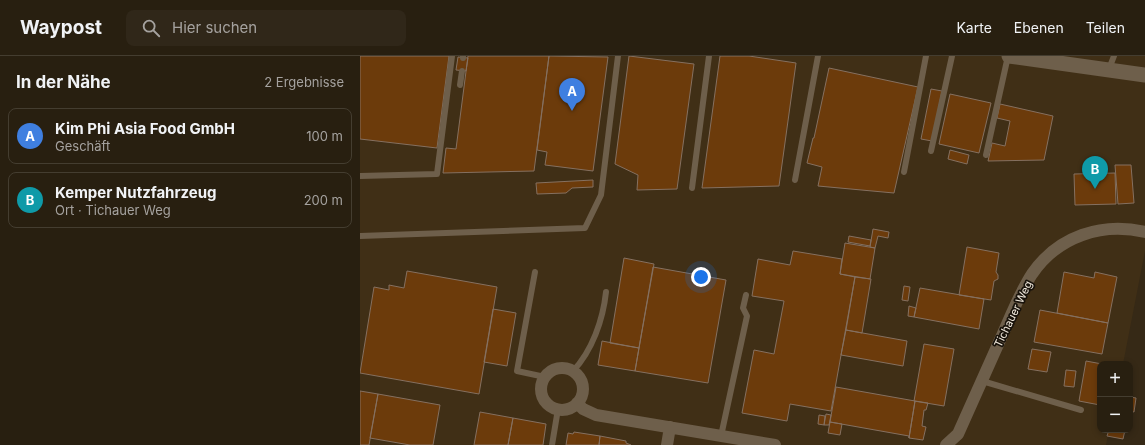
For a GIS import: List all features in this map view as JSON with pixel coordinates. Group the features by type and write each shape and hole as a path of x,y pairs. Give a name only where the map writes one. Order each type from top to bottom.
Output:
{"street":[{"path":"1008,56 1112,63 1145,74"},
{"name":"Tichauer Weg","path":"946,445 958,434 1023,291 1033,274 1053,251 1066,241 1096,231 1116,228 1145,232"},
{"path":"564,368 573,371 579,378 582,386 581,395 577,403 566,409 558,409 550,406 544,399 541,386 545,377 555,369 564,368"},
{"path":"577,403 596,415 776,445"},
{"path":"667,445 670,427"}],"lane":[{"path":"360,176 437,174 452,56"},
{"path":"360,236 585,228 601,195 618,56"},
{"path":"692,188 709,56"},
{"path":"795,180 818,56"},
{"path":"904,172 926,56"},
{"path":"931,151 952,56"},
{"path":"986,155 1008,56"},
{"path":"460,86 462,71"},
{"path":"535,272 517,371 545,377"},
{"path":"573,371 583,360 604,311 606,292"},
{"path":"721,436 747,316 743,308 746,295"},
{"path":"982,381 1081,410"},
{"path":"552,445 558,409"}],"shaded area":[{"path":"360,56 1145,56 1145,251 1124,361 1097,361 1097,433 1108,433 1106,445 360,445"}],"building":[{"path":"360,56 449,56 437,148 360,139"},
{"path":"468,56 549,56 534,171 443,173 446,148 456,149"},
{"path":"549,56 608,57 593,171 545,165 547,152 537,150"},
{"path":"629,56 694,64 677,189 637,190 638,175 615,164"},
{"path":"720,56 749,56 796,63 779,186 702,188"},
{"path":"458,57 468,58 466,71 456,70"},
{"path":"829,68 918,87 894,193 818,186 822,167 807,163"},
{"path":"931,89 942,91 932,141 921,139"},
{"path":"950,94 991,103 979,153 939,144"},
{"path":"1000,104 1053,116 1044,160 988,161 992,143 1005,146 1010,121 997,118"},
{"path":"950,150 969,155 967,164 948,159"},
{"path":"1115,165 1131,165 1134,203 1118,204"},
{"path":"1115,173 1116,204 1075,205 1074,174"},
{"path":"593,180 593,187 572,188 566,193 537,194 536,183"},
{"path":"873,229 889,232 888,238 878,236 875,248 870,247"},
{"path":"849,236 871,240 870,246 848,242"},
{"path":"845,243 875,248 870,279 840,274"},
{"path":"967,247 999,253 996,272 998,279 994,281 991,300 959,295"},
{"path":"793,251 842,259 840,274 855,277 831,411 790,404 787,421 742,413 754,350 774,354 784,301 752,296 758,259 790,265"},
{"path":"624,258 654,264 639,348 610,343"},
{"path":"653,267 726,280 708,383 635,371"},
{"path":"407,271 497,287 479,394 360,373 374,287 389,290 389,285 404,288"},
{"path":"1064,272 1094,278 1095,272 1117,277 1108,323 1057,313"},
{"path":"855,277 871,279 862,333 846,330"},
{"path":"904,286 910,287 908,301 902,300"},
{"path":"920,288 984,299 979,329 914,317"},
{"path":"909,306 916,308 914,317 908,316"},
{"path":"493,309 516,313 507,366 484,362"},
{"path":"1040,310 1108,323 1102,354 1034,342"},
{"path":"846,330 907,341 903,366 841,355"},
{"path":"602,341 639,348 635,371 598,365"},
{"path":"924,344 954,349 944,406 914,401"},
{"path":"1032,349 1051,352 1047,372 1028,369"},
{"path":"1086,361 1097,363 1097,404 1079,401"},
{"path":"1066,370 1076,371 1074,387 1064,386"},
{"path":"836,387 915,401 909,438 909,436 830,422"},
{"path":"360,391 378,394 369,445 360,445"},
{"path":"378,394 440,405 433,445 410,445 370,438"},
{"path":"1133,398 1136,398 1133,412"},
{"path":"915,401 928,403 926,410 924,410 922,426 926,427 923,440 909,438"},
{"path":"480,412 513,418 508,445 474,445"},
{"path":"826,414 831,415 829,425 824,425"},
{"path":"819,415 825,416 824,425 818,424"},
{"path":"513,418 546,424 543,445 508,445"},
{"path":"830,422 842,424 840,435 828,433"},
{"path":"574,432 600,436 599,445 566,445 568,433 573,434"},
{"path":"1108,433 1124,433 1123,439 1107,436"},
{"path":"600,436 626,441 626,443 631,445 599,445"}],"place":[{"name":"Kim Phi Asia Food GmbH","path":"572,111"},
{"name":"Kemper Nutzfahrzeug","path":"1095,189"}]}
